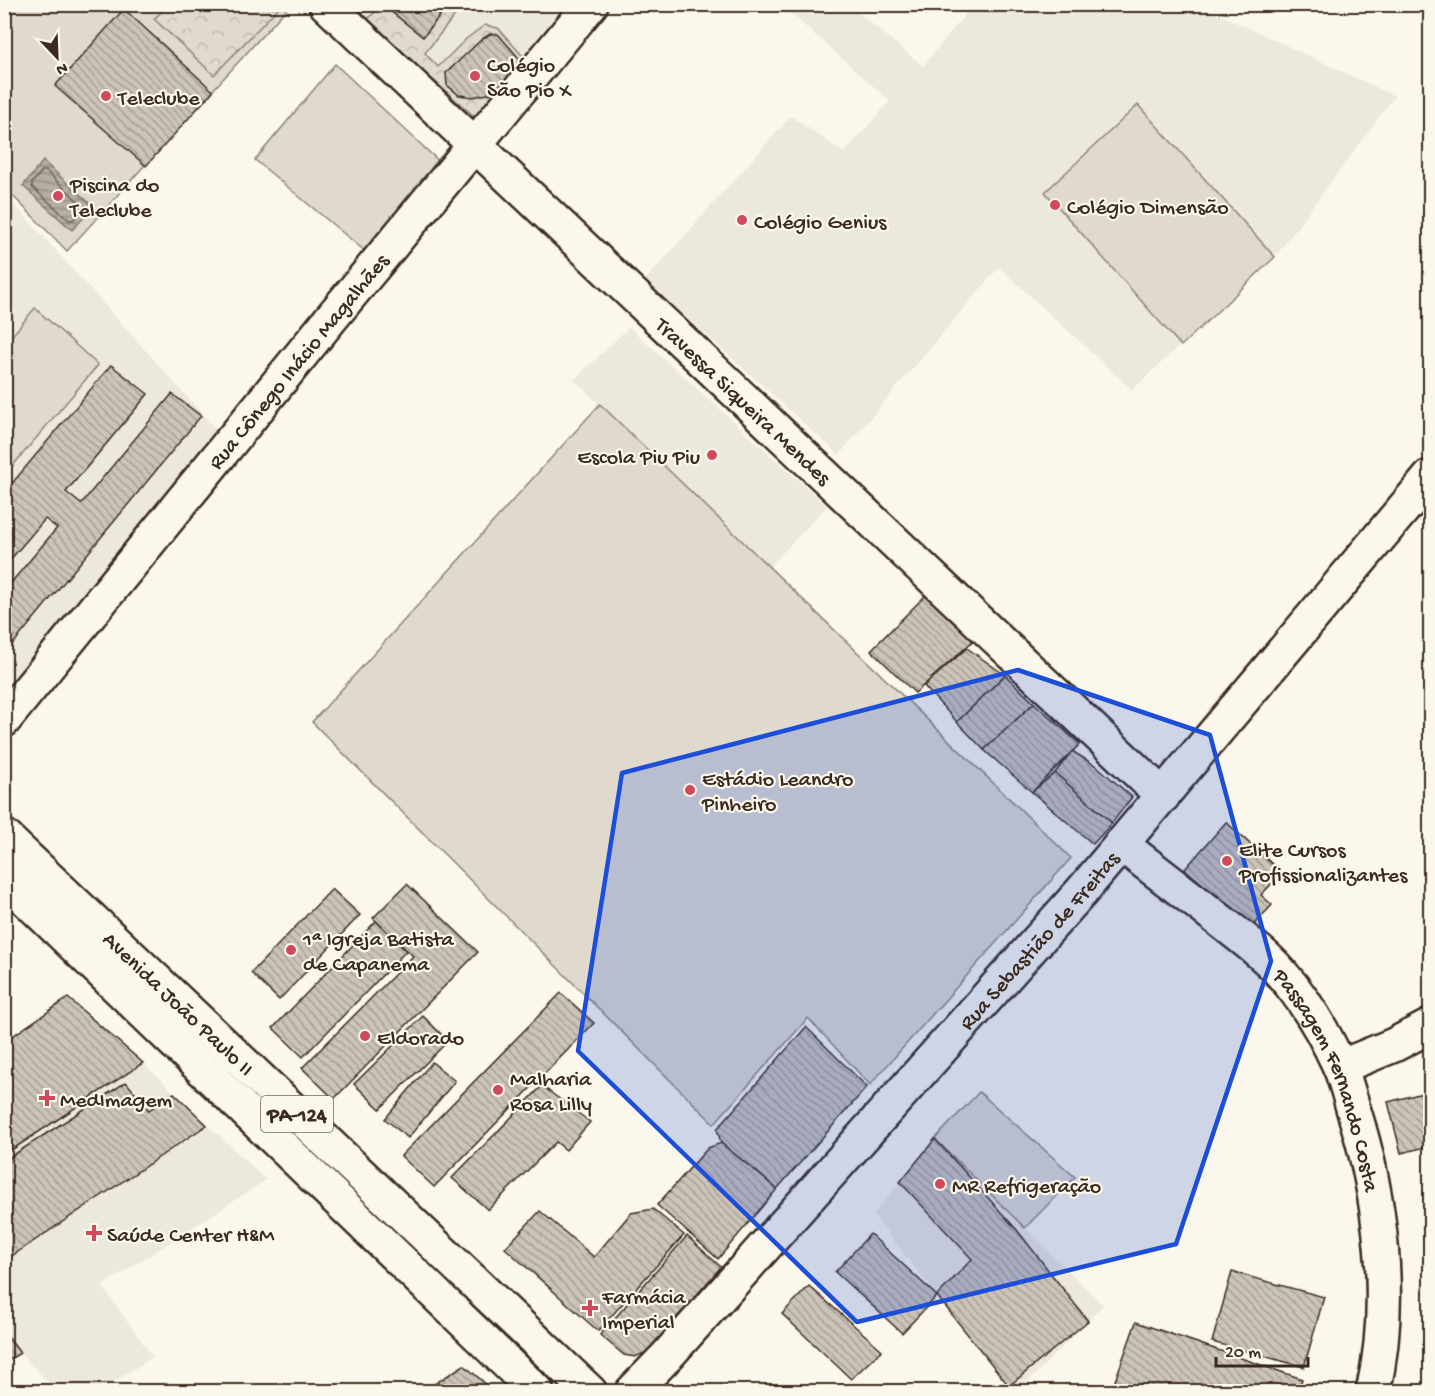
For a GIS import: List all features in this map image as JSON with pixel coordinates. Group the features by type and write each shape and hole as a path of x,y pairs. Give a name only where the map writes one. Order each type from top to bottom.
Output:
{"street":[{"name":"Travessa Siqueira Mendes","path":"326,4 1163,795"},
{"name":"Rua Cônego Inácio Magalhães","path":"4,720 591,4"},
{"name":"Rua Sebastião de Freitas","path":"632,1392 666,1357 1121,844 1431,477"},
{"name":"Avenida João Paulo II","path":"4,836 590,1392"},
{"name":"Passagem Fernando Costa","path":"1121,844 1237,934 1280,972 1317,1021 1340,1066 1374,1183 1383,1311 1373,1392"},
{"name":"Avenida João Paulo II","path":"4,878 537,1392"},
{"path":"1340,1066 1394,1045 1431,1026"}],"highlighted area":[{"path":"1018,670 1210,735 1271,961 1176,1244 857,1322 578,1051 622,773"}],"shaded area":[{"name":"Colégio São Pio X","path":"349,5 587,5 481,131"},
{"name":"Colégio Dimensão","path":"781,5 849,5 923,66 973,5 1199,5 1395,96 1275,257 1132,390 999,267 839,455 692,322 640,286 791,116 844,153 890,101"},
{"path":"4,193 226,440 4,716"},
{"name":"Escola Piu Piu","path":"629,327 827,506 769,567 574,380"},
{"name":"Saúde Center H&M","path":"143,1063 266,1180 102,1286 153,1357 99,1391 57,1391 20,1353 5,1332 4,1155"},
{"path":"935,1139 1103,1305 1019,1391 1013,1391 873,1215"}],"green space":[{"name":"Teleclube","path":"4,5 290,5 67,251 5,188"},
{"path":"168,5 281,5 214,75 154,19"},
{"path":"382,5 423,37 449,5 463,5 425,53 438,67 466,39 485,25 498,28 529,63 485,117 474,116 366,21"},
{"path":"335,64 444,166 372,257 255,160"},
{"path":"1138,105 1275,257 1181,346 1045,192"},
{"path":"35,308 98,365 5,475 5,344"},
{"name":"Estádio Leandro Pinheiro","path":"600,404 1071,858 870,1085 808,1018 714,1124 312,722"},
{"path":"979,1092 1075,1177 1025,1228 935,1139"}],"water":[{"name":"Piscina do Teleclube","path":"43,161 94,207 72,230 23,186"}],"building":[{"path":"382,4 449,4 423,37"},
{"path":"124,9 213,91 146,166 55,86"},
{"path":"490,34 498,34 524,64 505,85 492,93 473,97 459,95 447,85 446,73"},
{"path":"111,365 148,394 66,492 81,504 172,394 201,416 4,655 4,591 57,528 45,519 4,567 4,493"},
{"path":"926,595 973,641 915,693 871,650"},
{"path":"967,648 1005,675 957,722 924,686"},
{"path":"1005,675 1034,703 984,750 957,722"},
{"path":"1034,703 1080,744 1032,792 984,750"},
{"path":"1072,751 1098,767 1132,797 1112,823 1055,773"},
{"path":"1055,773 1112,823 1093,844 1032,792"},
{"path":"1226,822 1282,873 1261,895 1272,905 1251,928 1185,869"},
{"path":"407,884 478,952 334,1099 302,1068 413,956 373,918"},
{"path":"332,889 360,915 279,1000 251,973"},
{"path":"376,921 406,951 303,1057 273,1028"},
{"name":"Malharia Rosa Lilly","path":"561,993 594,1023 434,1187 401,1156"},
{"name":"MedImagem","path":"68,998 143,1063 4,1155 4,1042"},
{"path":"423,1016 448,1041 380,1109 354,1084"},
{"path":"806,1027 867,1087 777,1189 721,1143 717,1129"},
{"path":"432,1062 455,1081 408,1138 385,1119"},
{"path":"126,1082 149,1110 174,1093 207,1125 4,1261 4,1161"},
{"path":"542,1086 590,1122 566,1150 556,1142 488,1210 452,1178"},
{"path":"1430,1091 1430,1146 1401,1153 1388,1102"},
{"path":"935,1139 1017,1230 1088,1321 1009,1386 937,1296 972,1259 900,1182"},
{"path":"721,1143 777,1189 718,1259 657,1205 708,1148"},
{"path":"653,1209 684,1235 598,1331 505,1248 540,1211 594,1257 631,1213"},
{"path":"870,1234 937,1296 902,1333 835,1272"},
{"path":"687,1236 721,1267 647,1352 635,1357 624,1355 600,1335"},
{"path":"1232,1272 1324,1297 1304,1367 1212,1342"},
{"path":"809,1286 882,1350 851,1379 782,1314"},
{"path":"1136,1322 1302,1379 1299,1389 1306,1392 1111,1392"},
{"path":"4,1332 20,1353 4,1363"},
{"path":"464,1365 495,1392 422,1392"},
{"path":"724,1384 733,1392 717,1392"}],"place":[{"name":"Colégio São Pio X","path":"475,76"},
{"name":"Teleclube","path":"106,96"},
{"name":"Piscina do Teleclube","path":"58,196"},
{"name":"Colégio Dimensão","path":"1055,205"},
{"name":"Colégio Genius","path":"742,220"},
{"name":"Escola Piu Piu","path":"712,455"},
{"name":"Estádio Leandro Pinheiro","path":"690,790"},
{"name":"Elite Cursos Profissionalizantes","path":"1227,861"},
{"name":"1ª Igreja Batista de Capanema","path":"291,950"},
{"name":"Eldorado","path":"365,1036"},
{"name":"Malharia Rosa Lilly","path":"498,1090"},
{"name":"MedImagem","path":"47,1098"},
{"name":"MR Refrigeração","path":"940,1184"},
{"name":"Saúde Center H&M","path":"94,1233"},
{"name":"Farmácia Imperial","path":"590,1308"}]}
